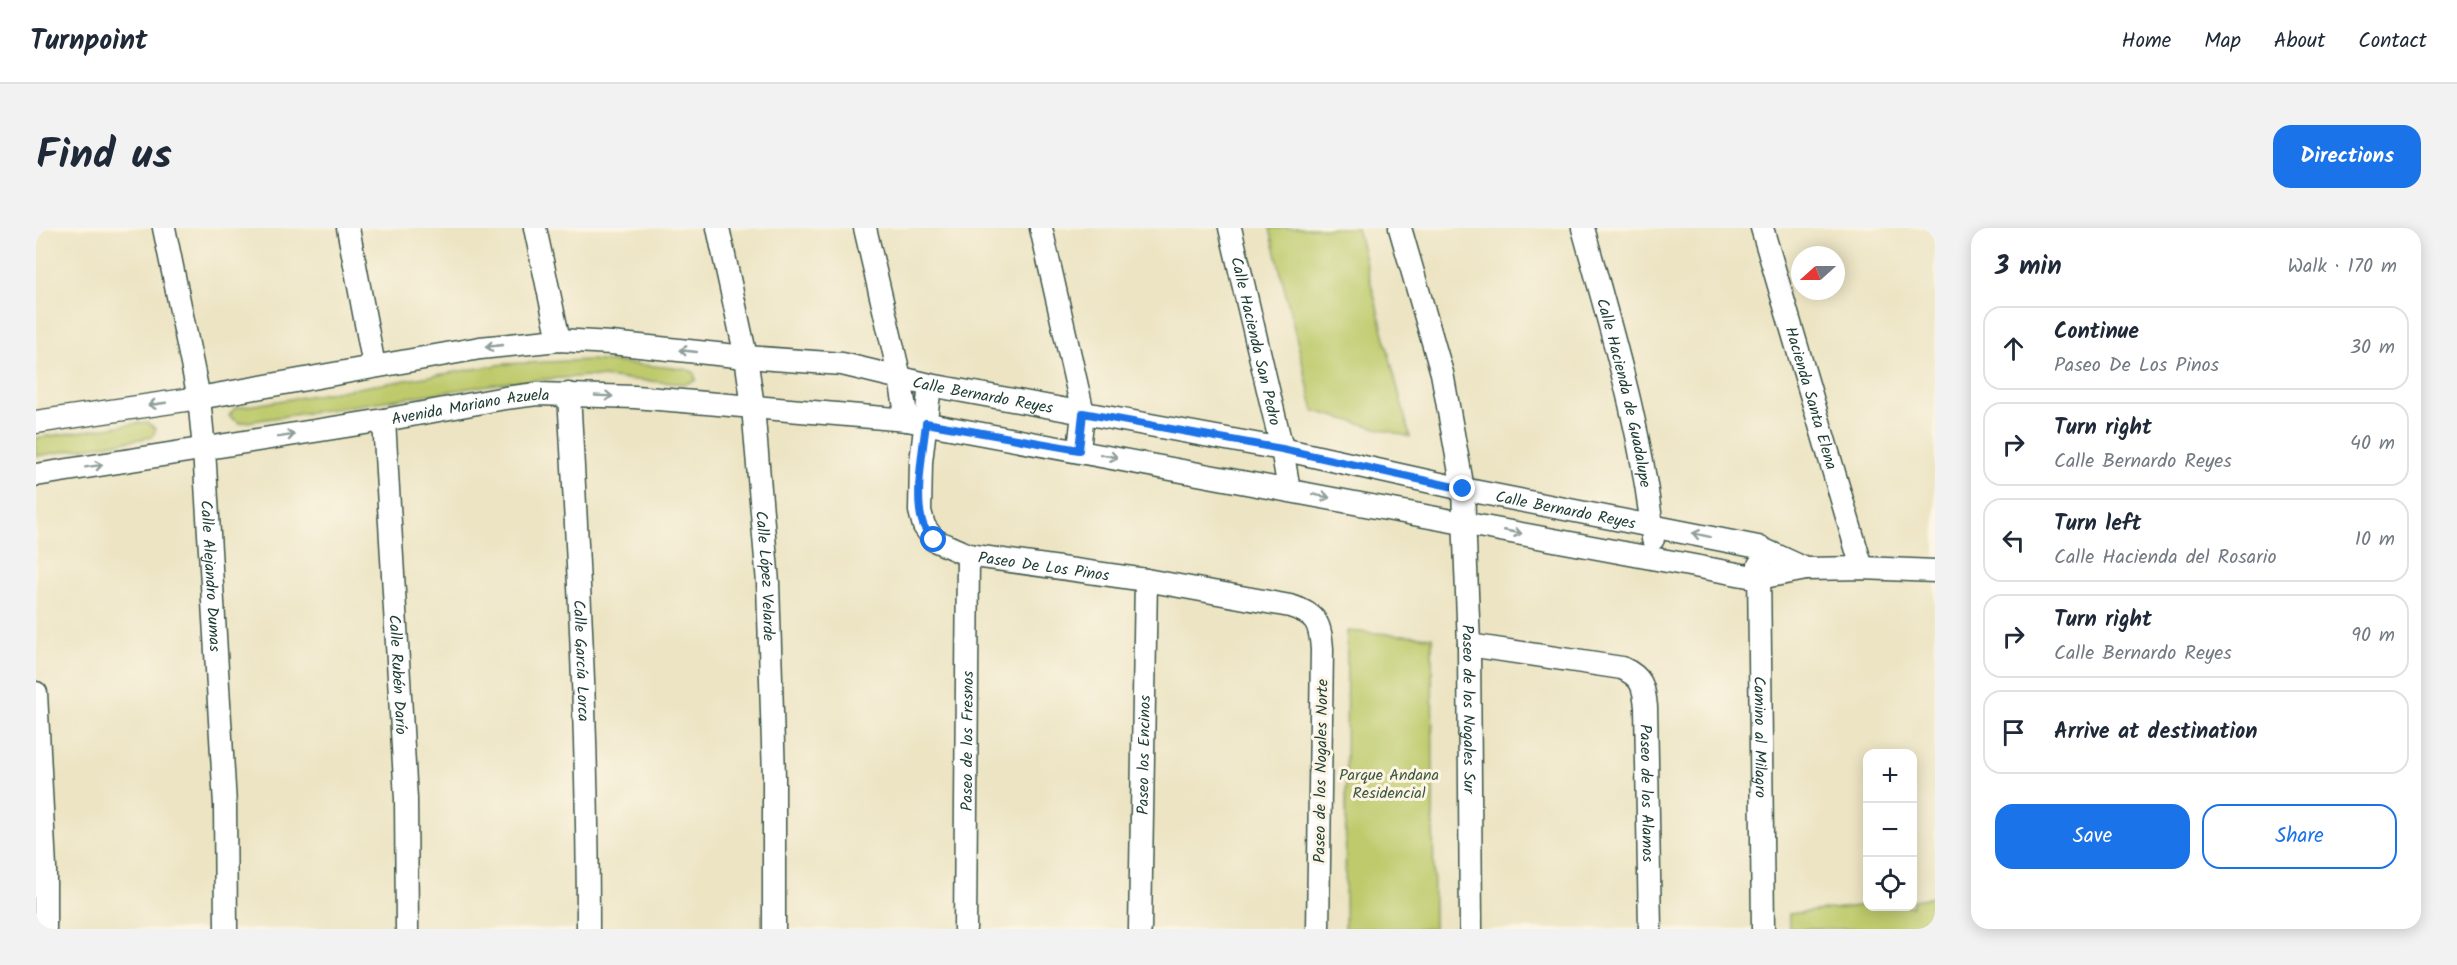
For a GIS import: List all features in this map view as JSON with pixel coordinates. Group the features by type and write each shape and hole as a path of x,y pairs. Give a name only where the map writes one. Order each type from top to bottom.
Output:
{"street":[{"name":"Calle Alejandro Dumas","path":"164,228 199,398 204,449 225,805 226,929"},
{"path":"348,228 374,366"},
{"path":"535,228 559,340"},
{"name":"Calle López Velarde","path":"718,228 746,357 753,407 768,582 774,777 774,929"},
{"path":"865,228 900,378 916,421"},
{"path":"1041,228 1083,413 1079,450"},
{"name":"Calle Hacienda San Pedro","path":"1230,228 1282,449 1289,490"},
{"name":"Paseo de los Nogales Sur","path":"1400,228 1442,372 1463,489 1469,645 1471,929"},
{"name":"Calle Hacienda de Guadalupe","path":"1583,228 1618,356 1644,468 1655,558"},
{"name":"Hacienda Santa Elena","path":"1762,228 1862,568"},
{"path":"36,422 199,398 480,348 559,340 842,364 900,378"},
{"name":"Calle Bernardo Reyes","path":"900,378 1282,449 1463,489 1758,547 1806,569"},
{"name":"Paseo De Los Pinos","path":"930,385 916,421 921,472 920,511 924,526 934,540 968,555 1146,580 1290,606 1313,615"},
{"name":"Avenida Mariano Azuela","path":"36,475 537,394 568,394 753,407 916,421"},
{"name":"Calle García Lorca","path":"568,394 583,635 588,929"},
{"name":"Calle Rubén Darío","path":"384,420 406,799 407,929"},
{"name":"Calle Bernardo Reyes","path":"916,421 1759,578 1806,569 1862,568 1935,571"},
{"name":"Camino al Milagro","path":"1758,547 1763,929"},
{"name":"Paseo de los Fresnos","path":"965,929 968,555"},
{"name":"Paseo los Encinos","path":"1140,929 1146,580"},
{"name":"Paseo de los Nogales Norte","path":"1313,615 1319,626 1322,648 1318,929"},
{"name":"Paseo de los Alamos","path":"1469,645 1622,668 1634,673 1644,687 1647,707 1650,929"},
{"path":"36,693 45,868 45,929"}],"green space":[{"path":"1270,228 1357,228 1410,437 1314,411"},
{"path":"590,360 685,369 694,372 696,380 685,384 588,376 509,382 240,423 229,416 235,408 504,364"},
{"path":"147,422 156,429 152,437 36,456 36,438"},
{"name":"Parque Andana Residencial","path":"1347,631 1432,637 1434,929 1345,929"},
{"path":"1935,897 1935,929 1789,929 1789,914 1863,905 1863,911 1917,911 1917,899"}],"route":[{"path":"934,540 924,526 920,511 921,462 926,423 1079,450 1083,413 1282,449 1463,489"}]}
